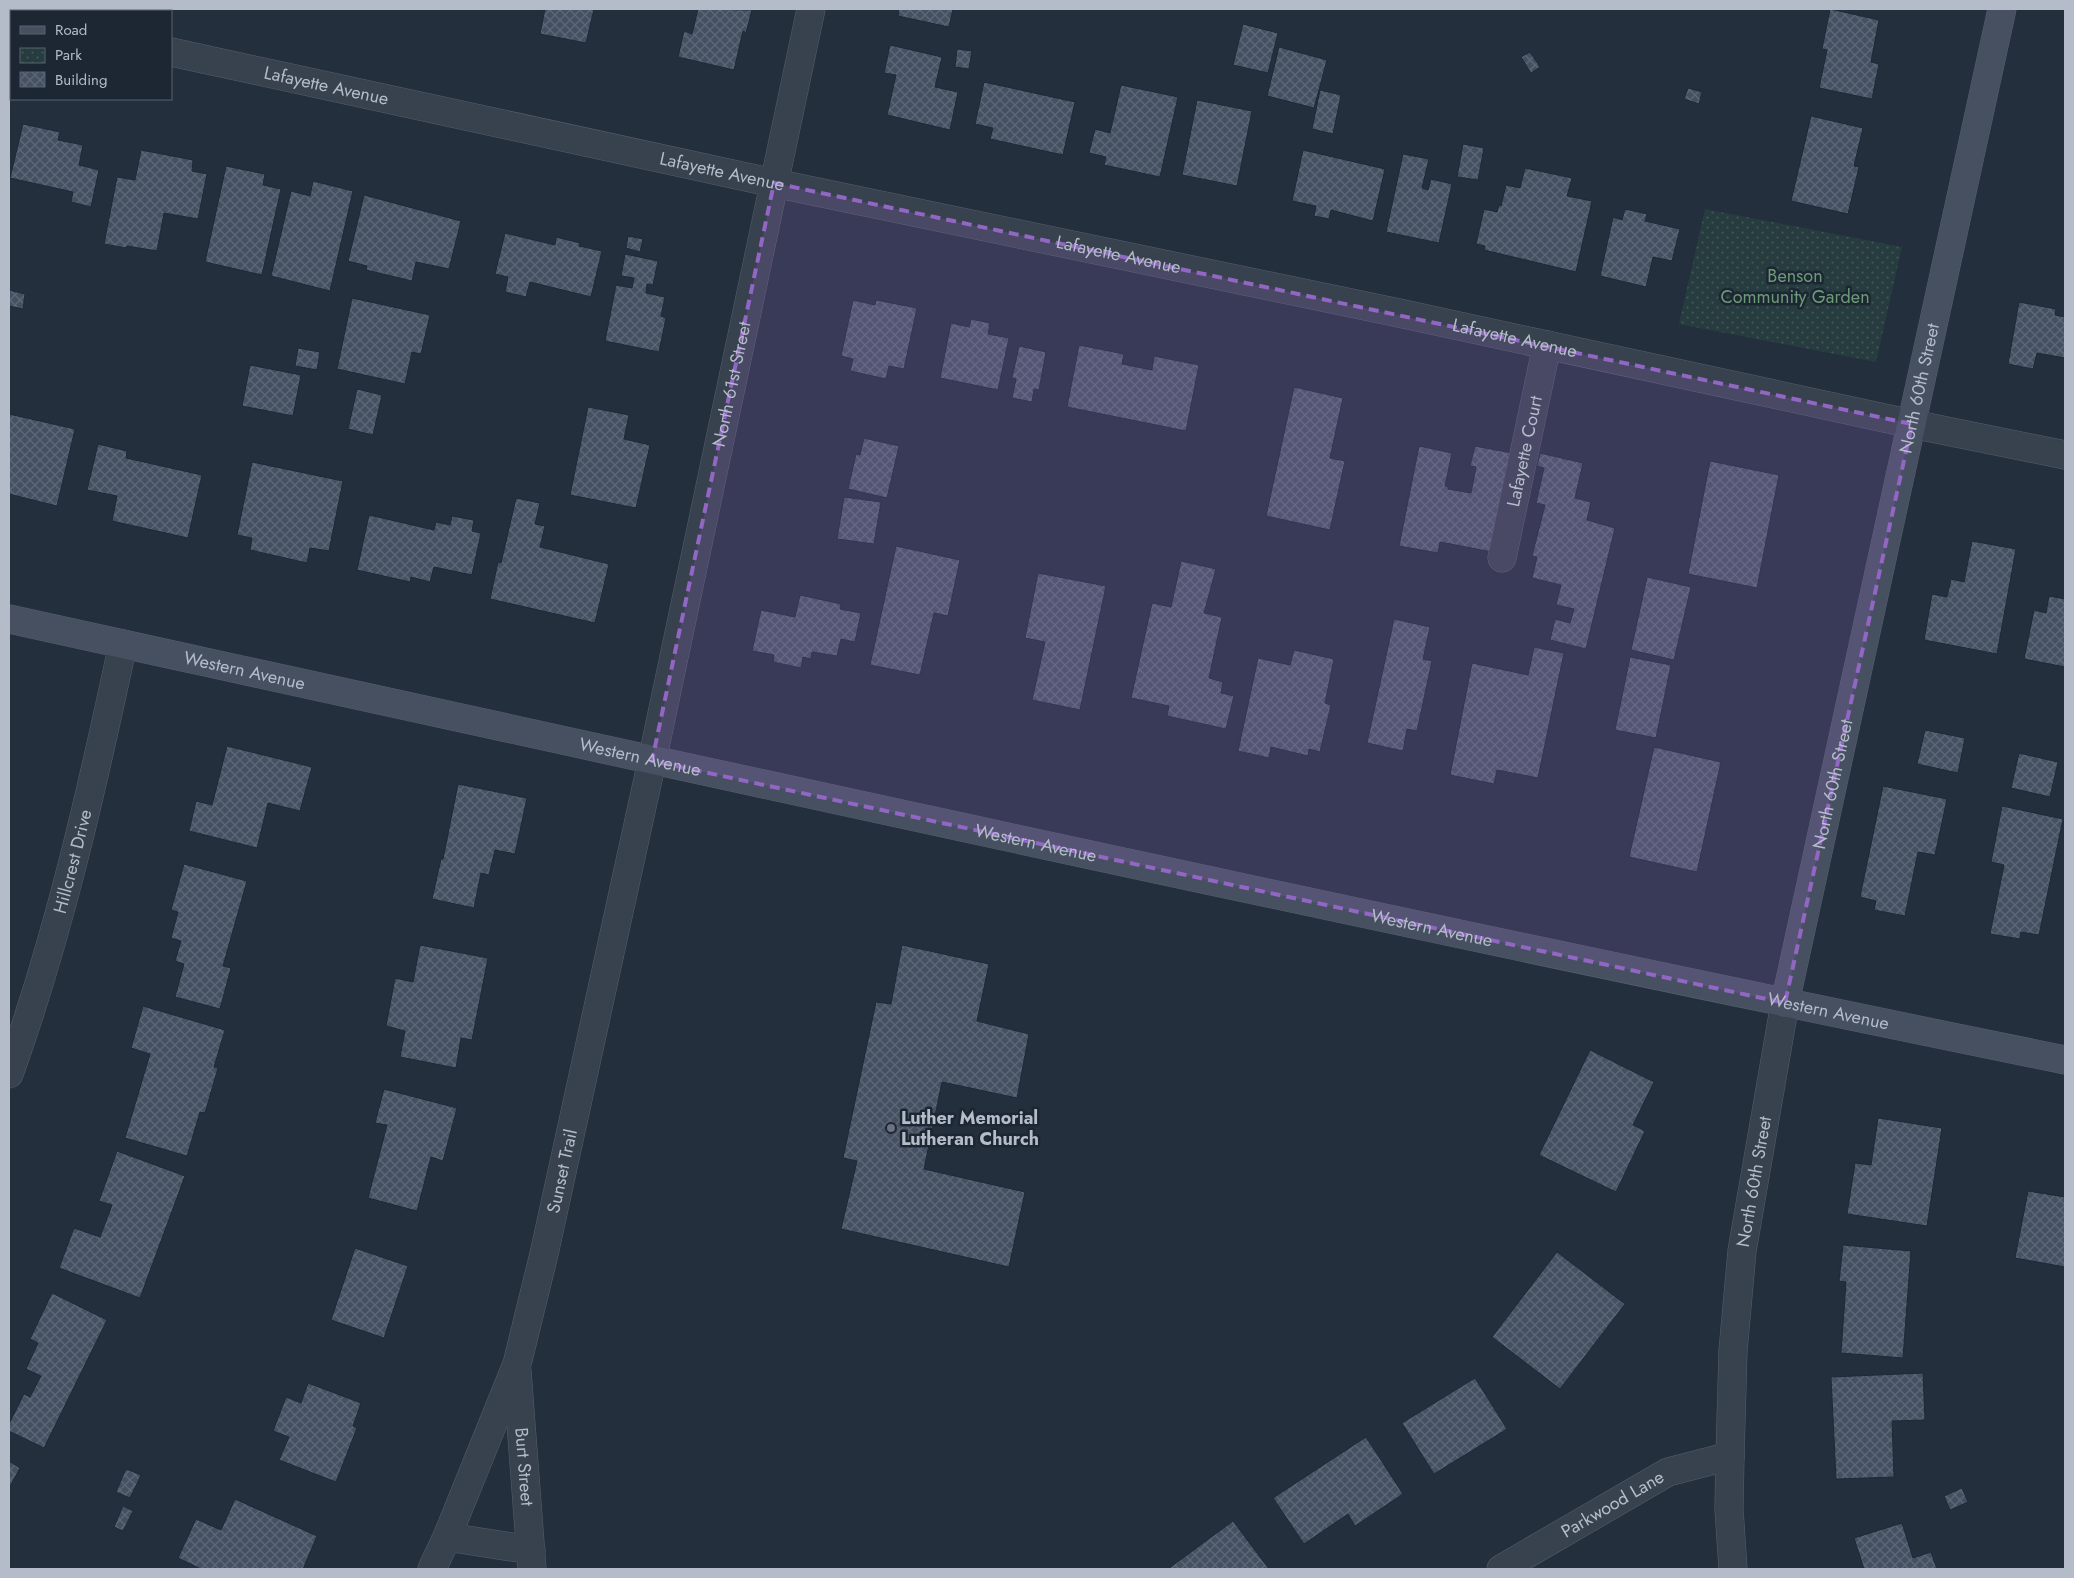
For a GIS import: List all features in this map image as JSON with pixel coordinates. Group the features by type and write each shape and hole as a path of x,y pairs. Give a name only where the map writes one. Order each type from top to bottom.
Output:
{"street":[{"name":"North 61st Street","path":"652,761 811,9"},
{"name":"North 60th Street","path":"1733,1569 1729,1509 1730,1456 1733,1352 1742,1251 1785,1003 2002,9"},
{"name":"Lafayette Avenue","path":"172,52 774,183 2065,455"},
{"name":"Lafayette Court","path":"1502,558 1547,345"},
{"name":"Western Avenue","path":"9,619 652,761 1785,1003 2065,1060"},
{"name":"Hillcrest Drive","path":"9,1074 38,985 64,893 93,782 123,644"},
{"name":"Sunset Trail","path":"432,1569 447,1537 516,1364 544,1254 652,761"},
{"name":"Burt Street","path":"516,1364 532,1560"},
{"name":"Parkwood Lane","path":"1501,1569 1668,1472 1730,1456"},
{"path":"447,1537 532,1560"}],"highlighted area":[{"path":"774,183 1912,424 1785,1003 652,761"}],"green space":[{"name":"Benson Community Garden","path":"1705,209 1902,247 1876,362 1679,324"}],"building":[{"path":"545,9 594,9 586,43 540,34"},
{"path":"698,9 752,10 746,33 743,31 734,70 678,57 684,31 692,34"},
{"path":"899,9 953,9 949,27 898,16"},
{"path":"1830,9 1879,20 1871,62 1879,64 1872,99 1819,88 1827,50 1822,49"},
{"path":"1243,24 1278,33 1268,73 1233,65"},
{"path":"890,45 942,57 935,87 958,92 950,130 887,115 896,75 884,73"},
{"path":"1279,47 1327,60 1314,108 1267,96"},
{"path":"957,49 972,51 969,69 955,67"},
{"path":"1530,52 1540,67 1531,73 1521,57"},
{"path":"984,82 1075,102 1063,155 990,139 993,128 975,124"},
{"path":"1121,85 1178,97 1160,177 1104,165 1106,157 1089,153 1095,129 1110,133"},
{"path":"1688,88 1702,92 1699,104 1684,99"},
{"path":"1320,90 1341,95 1333,134 1312,129"},
{"path":"1197,100 1252,111 1237,186 1182,175"},
{"path":"1811,116 1863,128 1854,166 1859,167 1848,214 1791,201"},
{"path":"23,124 60,132 58,140 83,145 79,165 99,170 91,207 71,202 73,192 10,178"},
{"path":"1463,144 1484,148 1478,180 1457,177"},
{"path":"141,150 193,160 192,171 207,174 198,219 164,213 157,251 104,244 117,177 135,180"},
{"path":"1303,150 1385,169 1373,221 1331,210 1329,219 1314,216 1316,206 1292,201"},
{"path":"1403,154 1429,159 1422,188 1428,190 1431,179 1452,184 1439,243 1386,232"},
{"path":"226,166 265,174 263,185 281,189 262,275 205,262"},
{"path":"1525,168 1572,178 1567,196 1592,201 1576,272 1484,250 1485,246 1476,244 1484,209 1497,212 1499,205 1501,206 1506,185 1520,188"},
{"path":"313,181 353,191 330,291 271,276 291,191 310,196"},
{"path":"364,195 461,221 449,269 416,262 412,281 366,270 367,266 348,261"},
{"path":"1625,209 1647,214 1645,221 1680,229 1672,261 1653,257 1646,287 1600,276 1613,217 1622,220"},
{"path":"505,233 555,245 556,237 580,243 579,246 602,251 591,297 530,282 526,297 505,292 508,277 495,274"},
{"path":"628,236 643,239 640,252 626,248"},
{"path":"625,254 658,261 653,285 647,284 646,293 665,297 661,316 666,318 659,352 605,341 616,285 632,288 634,278 621,276"},
{"path":"9,290 25,294 23,309 9,306"},
{"path":"352,298 430,315 421,354 412,352 405,384 337,369"},
{"path":"853,300 875,305 876,300 917,308 904,369 889,366 886,379 850,371 853,359 841,356"},
{"path":"2019,302 2056,309 2055,315 2065,317 2065,358 2037,353 2033,369 2008,364"},
{"path":"971,319 990,323 988,334 1009,338 998,390 940,378 951,323 969,327"},
{"path":"1079,345 1124,354 1122,364 1152,370 1154,356 1199,365 1186,431 1067,407"},
{"path":"1019,346 1046,352 1039,390 1034,389 1032,402 1012,398 1016,379 1012,378"},
{"path":"298,348 320,352 317,370 295,366"},
{"path":"250,365 301,375 293,416 242,406"},
{"path":"1294,387 1343,398 1330,458 1345,461 1330,530 1266,516"},
{"path":"357,389 382,395 373,435 348,429"},
{"path":"588,407 629,415 624,439 650,445 636,508 570,495"},
{"path":"9,414 75,429 57,506 9,494"},
{"path":"864,438 899,446 887,498 848,489 856,454 860,455"},
{"path":"98,444 127,451 126,458 202,475 188,538 112,521 117,496 87,490"},
{"path":"1419,446 1452,453 1445,486 1448,489 1471,493 1476,467 1470,466 1475,446 1512,453 1492,552 1440,542 1438,553 1399,546"},
{"path":"1540,453 1583,463 1575,498 1591,502 1587,520 1615,528 1586,649 1550,640 1555,619 1570,623 1574,609 1556,605 1561,585 1532,578 1537,557 1532,556 1545,505 1536,503 1544,468 1537,466"},
{"path":"1710,461 1779,475 1757,588 1688,574"},
{"path":"252,462 343,481 329,551 310,548 307,563 250,550 252,538 237,535"},
{"path":"844,497 881,502 874,544 837,539"},
{"path":"516,498 540,503 535,524 545,526 540,547 609,564 595,623 490,599 498,562 501,563"},
{"path":"369,515 434,530 436,522 450,525 452,516 474,520 472,531 481,533 472,575 434,567 430,582 411,577 410,582 357,570"},
{"path":"1972,541 2016,549 1997,654 1924,640 1932,594 1947,597 1951,579 1964,582"},
{"path":"896,546 960,560 948,616 934,613 920,675 870,665"},
{"path":"1181,561 1216,569 1204,613 1222,617 1209,678 1223,682 1221,693 1234,696 1226,729 1167,716 1169,706 1131,698 1152,603 1171,607"},
{"path":"1038,573 1106,586 1080,710 1032,700 1045,642 1025,638"},
{"path":"1647,577 1691,587 1674,660 1631,650"},
{"path":"800,595 841,604 840,609 861,613 855,642 841,639 837,656 812,652 811,659 803,657 801,668 773,662 774,655 752,651 761,610 795,617"},
{"path":"2049,596 2065,599 2065,667 2024,659 2034,610 2046,613"},
{"path":"1394,619 1430,627 1423,659 1432,661 1417,731 1407,729 1403,751 1367,743"},
{"path":"1534,647 1564,653 1538,778 1497,770 1494,784 1450,775 1472,663 1528,675"},
{"path":"1294,650 1334,659 1325,703 1331,705 1320,752 1309,749 1308,756 1271,747 1269,758 1238,751 1258,658 1290,665"},
{"path":"1630,657 1671,665 1656,738 1615,730"},
{"path":"1925,730 1965,738 1958,773 1917,764"},
{"path":"227,746 312,767 300,811 268,803 257,848 189,831 196,801 212,805"},
{"path":"1654,747 1721,762 1697,872 1629,857"},
{"path":"2019,753 2058,762 2050,797 2011,788"},
{"path":"458,784 527,798 515,854 495,850 489,875 481,873 474,908 432,899 441,859 443,859"},
{"path":"1883,786 1947,799 1935,855 1918,852 1905,916 1874,910 1876,901 1860,897"},
{"path":"2002,806 2063,819 2039,935 2021,932 2020,939 1990,934 2004,865 1991,862"},
{"path":"184,864 247,881 223,966 231,968 220,1009 175,997 184,964 175,961 181,941 171,938 178,912 171,910"},
{"path":"420,945 488,958 472,1040 461,1038 456,1068 400,1057 405,1031 386,1026 395,978 413,982"},
{"name":"Luther Memorial Lutheran Church","path":"902,945 989,964 977,1021 1029,1034 1017,1098 942,1082 924,1169 1025,1192 1009,1267 841,1229 857,1161 843,1158 876,1002 891,1004"},
{"path":"143,1006 225,1030 214,1067 218,1068 205,1113 200,1112 187,1156 125,1138 150,1054 131,1048"},
{"path":"1590,1050 1654,1082 1633,1125 1645,1131 1616,1192 1539,1155"},
{"path":"384,1089 457,1108 443,1161 431,1157 417,1211 368,1198 387,1125 375,1123"},
{"path":"1878,1118 1942,1128 1927,1226 1847,1214 1855,1163 1871,1165"},
{"path":"117,1151 185,1176 140,1298 59,1268 74,1228 100,1237 112,1205 99,1201"},
{"path":"2028,1191 2065,1197 2065,1267 2015,1258"},
{"path":"1843,1245 1911,1251 1903,1358 1841,1353 1846,1282 1839,1281"},
{"path":"355,1248 408,1266 384,1338 331,1320"},
{"path":"1557,1252 1625,1304 1560,1389 1492,1337"},
{"path":"52,1293 107,1320 44,1448 9,1431 9,1424 24,1394 30,1397 41,1376 26,1369 38,1343 30,1339"},
{"path":"1923,1373 1925,1420 1892,1421 1894,1477 1836,1479 1831,1377"},
{"path":"1475,1378 1507,1429 1434,1474 1402,1423"},
{"path":"308,1383 361,1403 353,1426 357,1428 336,1482 279,1460 289,1437 273,1431 286,1397 301,1403"},
{"path":"1366,1437 1403,1494 1355,1526 1348,1514 1304,1544 1273,1498"},
{"path":"9,1461 20,1468 9,1488"},
{"path":"126,1469 141,1475 130,1498 116,1492"},
{"path":"1962,1488 1968,1502 1950,1510 1944,1496"},
{"path":"235,1499 317,1536 303,1569 198,1569 178,1558 196,1519 221,1530"},
{"path":"123,1506 133,1511 123,1531 114,1527"},
{"path":"1233,1521 1269,1569 1168,1569"},
{"path":"1902,1523 1913,1558 1931,1552 1937,1569 1864,1569 1854,1538"}],"place":[{"name":"Luther Memorial Lutheran Church","path":"891,1128"}]}
